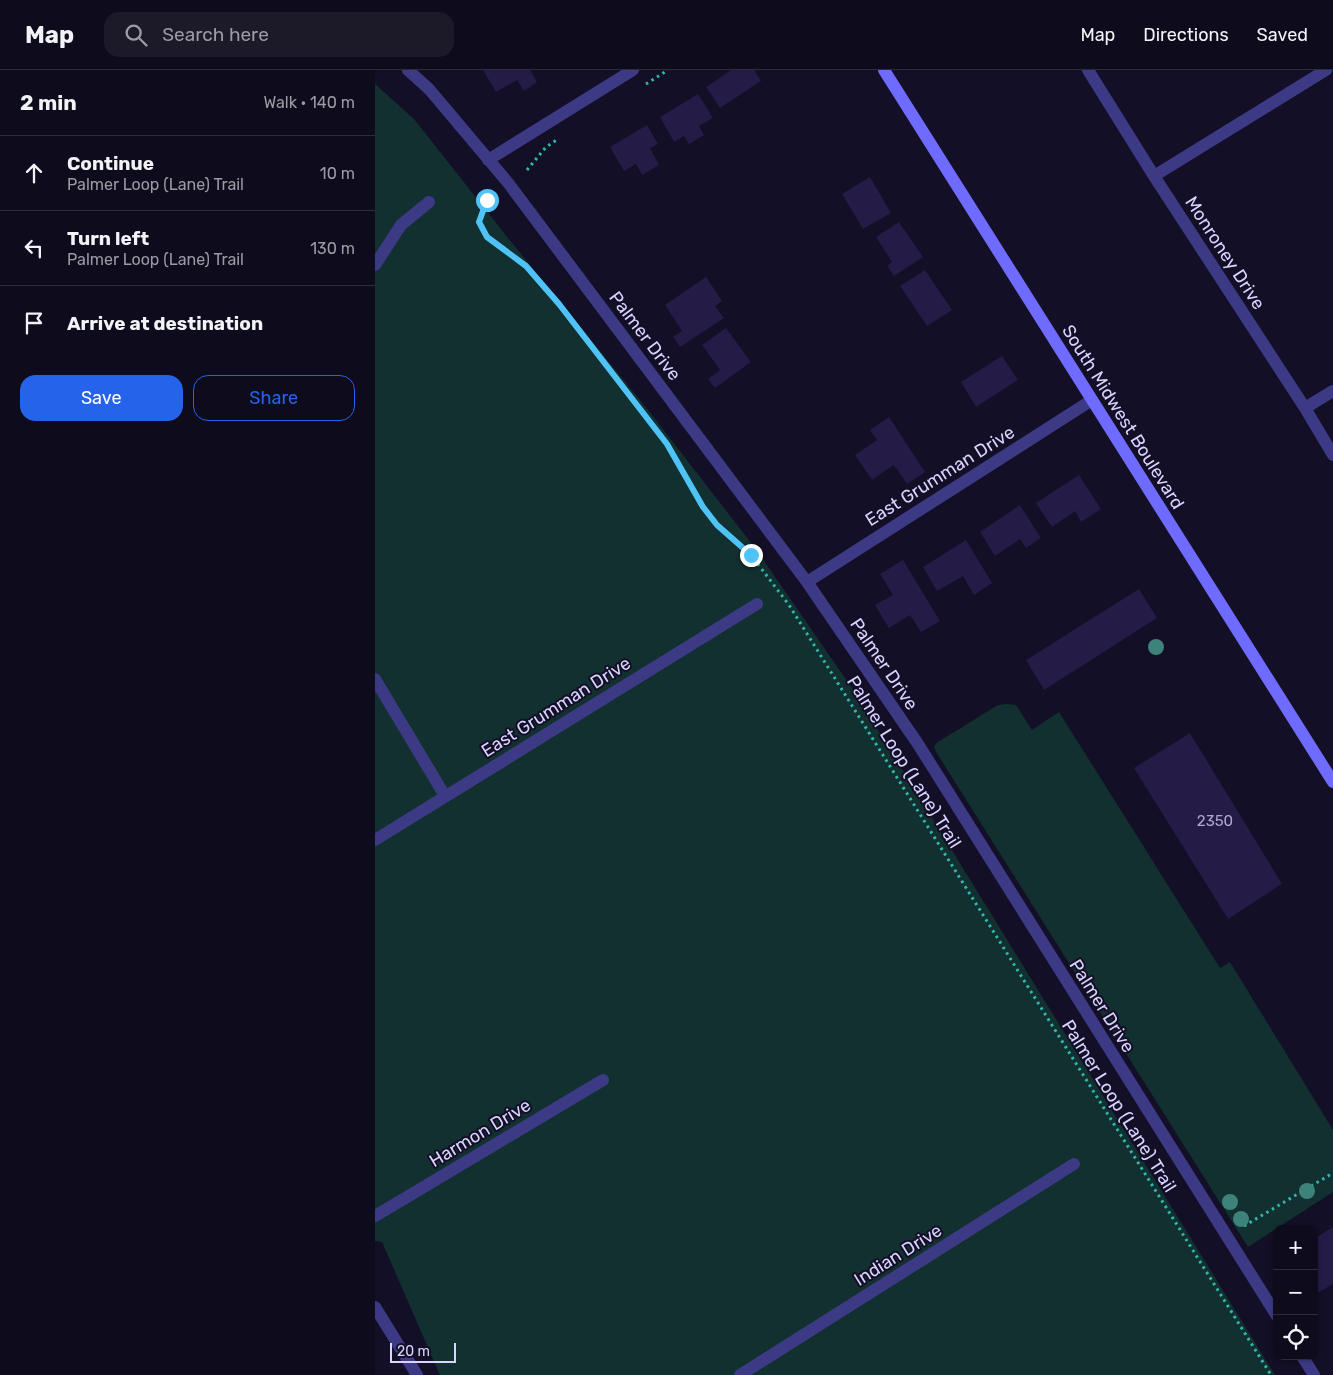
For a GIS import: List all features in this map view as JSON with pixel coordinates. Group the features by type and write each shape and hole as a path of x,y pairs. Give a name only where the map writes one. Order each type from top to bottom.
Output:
{"main road":[{"name":"South Midwest Boulevard","path":"884,70 1333,782"}],"street":[{"name":"Palmer Drive","path":"408,70 429,89 509,184 807,582 917,744 1276,1315"},
{"path":"488,160 633,70"},
{"name":"Monroney Drive","path":"1088,70 1154,176 1305,408 1333,456"},
{"path":"1154,176 1326,70"},
{"path":"375,265 401,225 429,202"},
{"path":"1305,408 1333,391"},
{"name":"East Grumman Drive","path":"807,582 1092,400"},
{"name":"East Grumman Drive","path":"375,840 757,604"},
{"path":"375,679 445,796"},
{"name":"Harmon Drive","path":"375,1216 603,1080"},
{"name":"Indian Drive","path":"740,1375 1074,1164"},
{"path":"375,1306 417,1375"},
{"path":"1305,1360 1314,1375"}],"path":[{"path":"643,85 667,70"},
{"path":"527,170 546,147 562,137"},
{"name":"Palmer Loop (Lane) Trail","path":"487,200 479,222 487,237 526,266 559,304 667,444 703,507 717,525 751,555 789,605 1271,1375"},
{"path":"1244,1226 1333,1173"}],"green space":[{"path":"375,84 414,119 652,415 755,548 854,691 1275,1375 440,1375 382,1242 375,1241"},
{"path":"998,705 1016,705 1032,730 1059,712 1220,968 1230,962 1333,1130 1333,1192 1282,1225 1273,1225 1273,1231 1248,1247 936,752 934,746 938,742"}],"building":[{"path":"483,70 530,70 537,82 524,91 517,80 496,92"},
{"path":"731,70 754,70 761,81 720,108 706,87"},
{"path":"698,94 713,118 699,126 704,135 689,144 684,136 674,142 660,117"},
{"path":"647,125 658,144 650,148 659,165 642,175 636,164 624,171 610,147"},
{"path":"870,177 891,213 863,229 842,194"},
{"path":"899,222 923,257 894,276 887,266 892,262 876,237"},
{"path":"925,270 952,310 927,326 900,286"},
{"path":"706,277 722,301 715,306 724,318 680,347 673,337 682,331 665,305"},
{"path":"726,328 751,362 715,388 708,379 720,370 702,345"},
{"path":"1002,356 1018,380 976,407 961,382"},
{"path":"889,417 925,472 907,484 894,465 872,480 855,455 877,440 870,430"},
{"path":"1079,475 1101,509 1081,522 1075,511 1052,527 1036,503"},
{"path":"1020,505 1041,538 1026,548 1020,539 995,556 980,532"},
{"path":"966,540 992,583 974,595 963,576 937,591 923,567"},
{"path":"903,560 940,621 921,632 910,615 889,628 875,605 893,595 880,574"},
{"path":"1139,589 1157,618 1044,690 1026,660"},
{"path":"1190,733 1282,884 1228,919 1134,768"},
{"path":"1333,1227 1333,1284 1318,1293 1318,1270 1318,1236"}],"route":[{"path":"487,200 479,222 487,237 503,251 526,266 559,304 667,444 703,507 717,525 751,555"}]}
